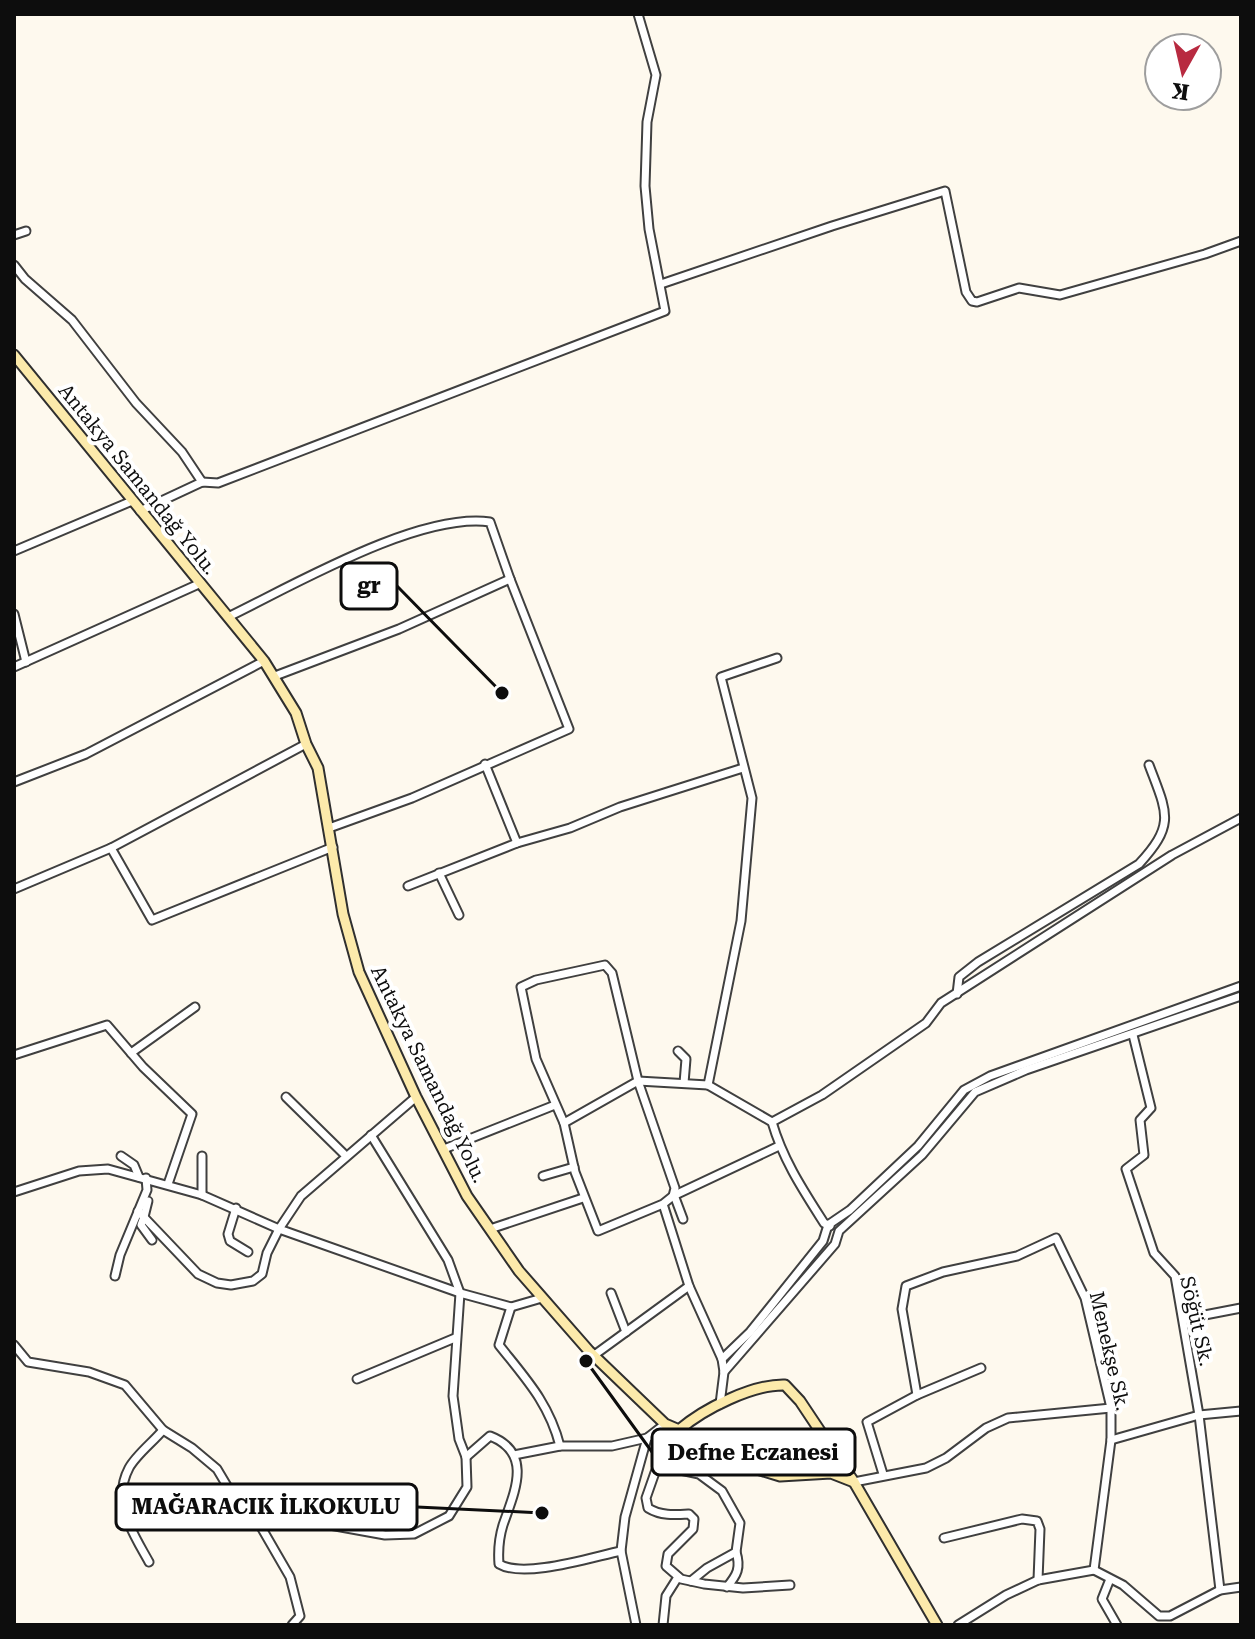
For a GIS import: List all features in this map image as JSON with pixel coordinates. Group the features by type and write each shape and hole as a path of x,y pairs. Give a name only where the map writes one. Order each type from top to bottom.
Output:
{"street":[{"path":"140,511 202,482 218,483 665,311 649,229 645,186 647,122 656,75 638,14"},
{"path":"661,284 945,191 966,292 972,301 977,302 1019,288 1060,295 1241,241"},
{"path":"14,235 26,231"},
{"path":"14,265 25,279 72,320 136,403 182,452 202,482"},
{"name":"Antakya Samandağ Yolu.","path":"14,355 19,370 264,661 296,713 318,768 343,914 359,972 416,1097 467,1196 519,1271 593,1356 672,1427 754,1468 780,1476 831,1473 854,1482"},
{"path":"14,551 132,501"},
{"path":"228,617 380,545 433,526 470,519 490,522 569,729 412,798 329,828"},
{"path":"275,676 399,629 510,579"},
{"path":"14,667 201,583"},
{"path":"14,614 26,662"},
{"path":"708,1085 741,921 752,798 721,677 777,658"},
{"path":"14,782 86,754 264,661"},
{"path":"14,889 111,848 306,744"},
{"path":"485,764 517,843"},
{"path":"957,994 959,977 978,962 1139,864 1159,842 1165,823 1161,798 1149,765"},
{"path":"408,886 517,843 570,828 620,807 743,768"},
{"path":"772,1122 822,1095 926,1023 941,1003 1172,855 1241,818"},
{"path":"111,848 152,920 333,847"},
{"path":"439,873 459,915"},
{"path":"683,1219 674,1196 675,1188 638,1081 612,973 605,965 536,980 521,987 536,1059 564,1123 583,1198 598,1231 663,1204 674,1196 779,1146"},
{"path":"722,1359 750,1332 823,1241 828,1225 850,1210 918,1146 964,1090 990,1076 1241,986"},
{"path":"724,1372 835,1244 839,1231 922,1155 975,1092 1026,1070 1241,996"},
{"path":"131,1053 195,1007"},
{"path":"14,1055 107,1025 192,1114 168,1184"},
{"name":"Söğüt Sk.","path":"1133,1035 1151,1108 1140,1120 1144,1155 1126,1169 1154,1253 1175,1276 1199,1415 1220,1590"},
{"path":"678,1051 686,1059 684,1083"},
{"path":"564,1123 638,1081 708,1085 772,1122 791,1171 824,1223 839,1231"},
{"path":"286,1097 346,1156"},
{"path":"142,1215 198,1274 217,1283 231,1285 253,1281 262,1274 267,1253 279,1229 301,1196 416,1097"},
{"path":"444,1149 555,1105"},
{"path":"257,1520 274,1515 385,1535 414,1534 449,1516 467,1487 466,1457 459,1439 453,1396 460,1293 448,1260 371,1135"},
{"path":"121,1156 134,1165 143,1178 147,1190 141,1225 152,1240"},
{"path":"202,1156 202,1195"},
{"path":"543,1176 574,1167"},
{"path":"14,1192 79,1171 108,1169 202,1195 279,1229 460,1293 511,1307 542,1298"},
{"path":"490,1229 583,1198"},
{"path":"115,1276 120,1255 148,1201"},
{"path":"663,1204 689,1286 722,1359 724,1372 720,1404"},
{"path":"236,1208 228,1234 230,1241 248,1252"},
{"name":"Menekşe Sk.","path":"917,1395 902,1309 906,1286 943,1272 1017,1256 1056,1238 1085,1298 1111,1408 1111,1440 1094,1570"},
{"path":"593,1356 689,1286"},
{"path":"611,1293 626,1332"},
{"path":"511,1307 499,1345 545,1403 560,1446"},
{"path":"1184,1319 1241,1308"},
{"path":"357,1379 455,1338"},
{"path":"14,1345 28,1362 89,1372 125,1385 163,1430 217,1469 239,1506 257,1520 290,1577 304,1625"},
{"path":"883,1474 867,1422 917,1395 981,1368"},
{"path":"514,1455 560,1446 612,1446 647,1438 720,1404 774,1385 785,1385 800,1401 854,1482 937,1625"},
{"path":"854,1482 926,1468 946,1458 986,1428 1008,1418 1111,1408"},
{"path":"1111,1440 1199,1415 1241,1411"},
{"path":"672,1427 646,1498 648,1508 668,1515 689,1514 694,1519 693,1529 668,1554 666,1566 678,1577 727,1587 790,1585"},
{"path":"149,1562 128,1523 121,1501 129,1468 163,1430"},
{"path":"466,1457 490,1436 500,1440 514,1455 517,1469 515,1489 498,1549 499,1564 506,1568 532,1569 621,1551"},
{"path":"636,1625 621,1551 625,1517 647,1438"},
{"path":"657,1465 699,1474 722,1491 740,1523 736,1552 740,1565 727,1587"},
{"path":"944,1538 1022,1519 1037,1521 1040,1529 1038,1580"},
{"path":"691,1581 736,1552"},
{"path":"958,1625 1006,1595 1038,1580 1094,1570 1123,1585 1159,1616 1170,1616 1220,1590 1241,1587"},
{"path":"663,1625 666,1596 678,1577"},
{"path":"1110,1579 1102,1599 1117,1625"},
{"path":"292,1625 300,1616"}],"place":[{"name":"gr","path":"502,693"},
{"name":"Defne Eczanesi","path":"586,1361"},
{"name":"MAĞARACIK İLKOKULU","path":"542,1513"}]}
